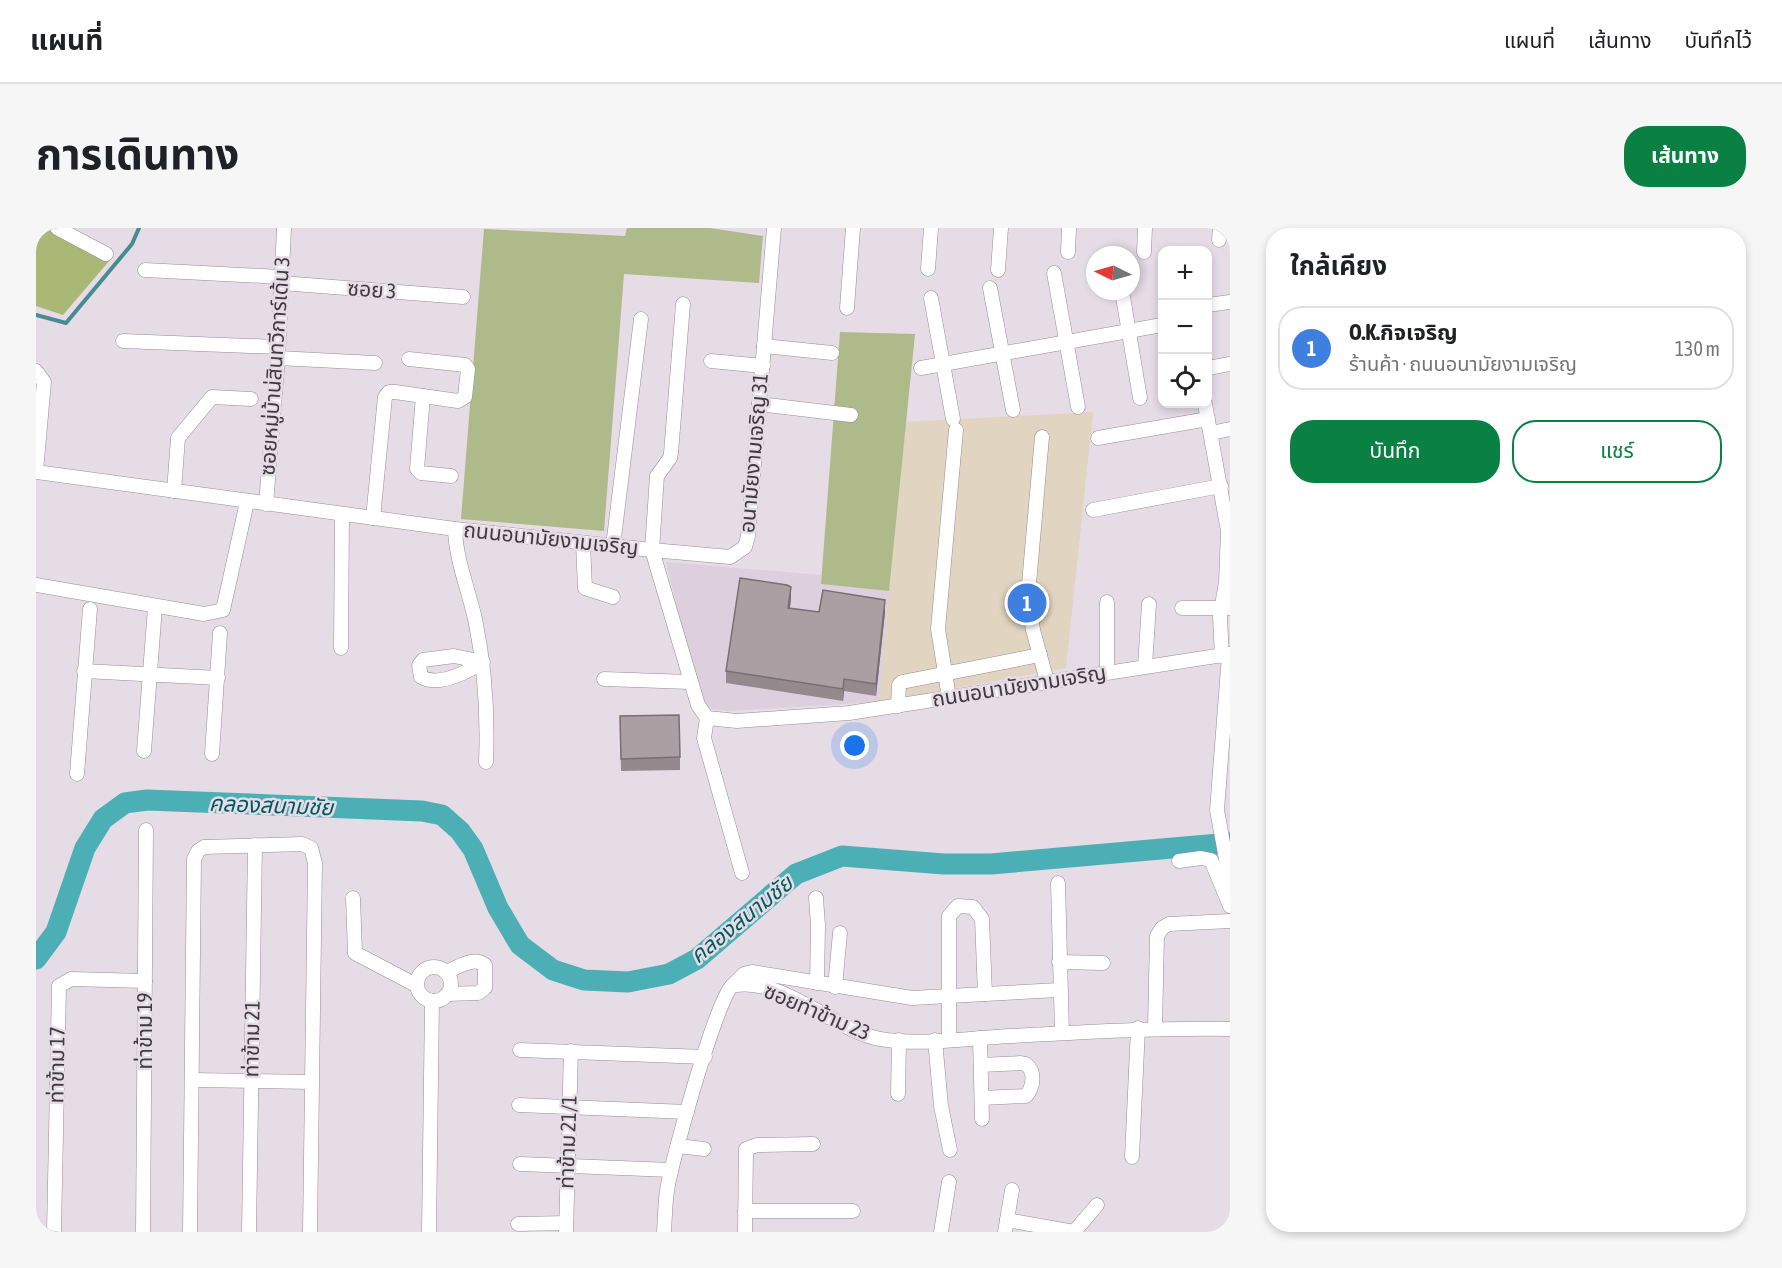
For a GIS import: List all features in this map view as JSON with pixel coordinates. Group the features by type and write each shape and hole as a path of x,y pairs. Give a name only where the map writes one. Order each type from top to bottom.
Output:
{"street":[{"path":"57,228 106,254"},
{"name":"ซอยหมู่บ้าน่สินทวีการ์เด้น 3","path":"266,504 278,352 284,228"},
{"name":"อนามัยงามเจริญ 31","path":"652,550 721,557 738,553 744,547 750,519 774,228"},
{"path":"847,308 853,228"},
{"path":"928,269 930,228"},
{"path":"998,270 1001,228"},
{"path":"1068,252 1070,228"},
{"path":"1144,252 1145,228"},
{"name":"ซอย 3","path":"145,270 464,297"},
{"path":"1054,273 1078,407"},
{"path":"990,288 1013,410"},
{"path":"931,298 955,425 939,629 949,698"},
{"path":"1124,300 1140,398"},
{"path":"1212,304 1230,302"},
{"path":"652,550 657,476 670,459 671,453 683,304"},
{"path":"613,546 641,319"},
{"path":"921,368 1158,325"},
{"path":"123,341 278,352 375,363"},
{"path":"764,346 832,353"},
{"path":"373,518 385,397 389,392 395,392 463,400 468,369 459,363 409,359"},
{"path":"711,362 763,366"},
{"path":"1212,367 1230,364"},
{"path":"36,371 44,382 36,471"},
{"path":"423,396 417,469 421,473 451,476"},
{"path":"174,491 180,432 212,398 251,399"},
{"path":"759,404 851,415"},
{"path":"1206,408 1228,531 1227,655 1217,797 1219,834 1230,881"},
{"path":"1098,438 1210,426 1230,429"},
{"path":"1042,437 1028,595 1047,681"},
{"name":"ถนนอนามัยงามเจริญ","path":"36,471 247,502 583,544 652,550 698,705 707,718 724,721 759,720 897,706 1227,655"},
{"path":"1093,510 1221,486"},
{"path":"36,585 204,614 223,610 247,502"},
{"path":"341,648 342,514"},
{"path":"455,528 456,548 467,583 483,662 487,697 486,762"},
{"path":"583,544 585,588 613,597"},
{"path":"1107,602 1107,672"},
{"path":"1145,666 1149,604"},
{"path":"144,752 155,607"},
{"path":"1182,608 1226,608"},
{"path":"77,774 90,609"},
{"path":"212,754 220,633"},
{"path":"897,706 899,685 902,682 1040,655"},
{"path":"84,671 218,678"},
{"path":"604,680 690,682"},
{"path":"707,718 704,738 742,873"},
{"name":"ท่าข้าม 19","path":"143,1232 146,830"},
{"path":"190,1232 194,1080 194,859 198,851 204,847 302,844 311,848 314,855 310,1232"},
{"name":"ท่าข้าม 21","path":"249,1232 255,845"},
{"path":"1179,861 1201,858 1211,860 1230,906"},
{"path":"1058,883 1059,990 1062,1033"},
{"path":"353,898 355,953 416,985"},
{"path":"816,898 817,983"},
{"path":"950,1150 941,1106 942,1040 949,998 949,916 958,906 973,907 982,919 985,994"},
{"path":"1155,1028 1157,936 1162,928 1169,924 1230,921"},
{"path":"835,987 840,933"},
{"path":"432,1001 447,994 478,993 485,988 485,965 480,961 470,962 446,972"},
{"path":"1059,962 1103,963"},
{"path":"432,1001 419,994 416,985 417,978 424,969 436,966 446,972 451,985 447,994"},
{"path":"664,1232 671,1170 687,1113 725,996 744,974 752,972 912,998 949,998 1059,990"},
{"name":"ท่าข้าม 17","path":"54,1232 58,986 71,979 145,981"},
{"name":"ซอยท่าข้าม 23","path":"732,986 753,986 786,996 813,1006 868,1036 899,1040 942,1040 1138,1028 1230,1029"},
{"path":"429,1232 432,1001"},
{"path":"1132,1157 1138,1028"},
{"path":"980,1038 982,1119"},
{"path":"898,1094 899,1040"},
{"path":"520,1050 705,1057"},
{"name":"ท่าข้าม 21/1","path":"566,1227 571,1052"},
{"path":"981,1065 1021,1063 1030,1067 1032,1072 1031,1088 1026,1096 982,1098"},
{"path":"194,1080 311,1082"},
{"path":"519,1105 687,1113"},
{"path":"745,1232 746,1149 757,1145 813,1144"},
{"path":"678,1146 704,1149"},
{"path":"520,1164 671,1170"},
{"path":"941,1232 949,1182"},
{"path":"1011,1190 1006,1226 1074,1232 1097,1205"},
{"path":"745,1211 853,1211"},
{"path":"518,1224 566,1227"}],"shaded area":[{"path":"1093,412 1066,668 879,702 904,422"},
{"path":"666,562 821,575 821,584 889,591 879,702 726,711 707,708 698,690"}],"green space":[{"path":"36,228 49,228 110,260 63,315 36,306"},
{"path":"627,228 710,228 763,236 759,283 624,274 604,531 461,519 484,229 625,236"},
{"path":"840,332 915,334 889,591 821,584"}],"building":[{"path":"740,578 791,587 788,608 819,612 823,590 885,600 876,684 844,679 843,689 726,671"},
{"path":"679,715 680,757 621,759 620,716"}],"waterway":[{"path":"36,315 66,323 132,244 139,228"},
{"name":"คลองสนามชัย","path":"36,959 56,932 85,848 103,819 125,803 147,800 422,811 442,815 460,831 473,849 498,908 520,945 553,970 584,980 628,982 669,974 697,959 796,874 842,856 944,864 991,864 1230,843"}],"place":[{"name":"O.K.กิจเจริญ","path":"1027,603"}]}
